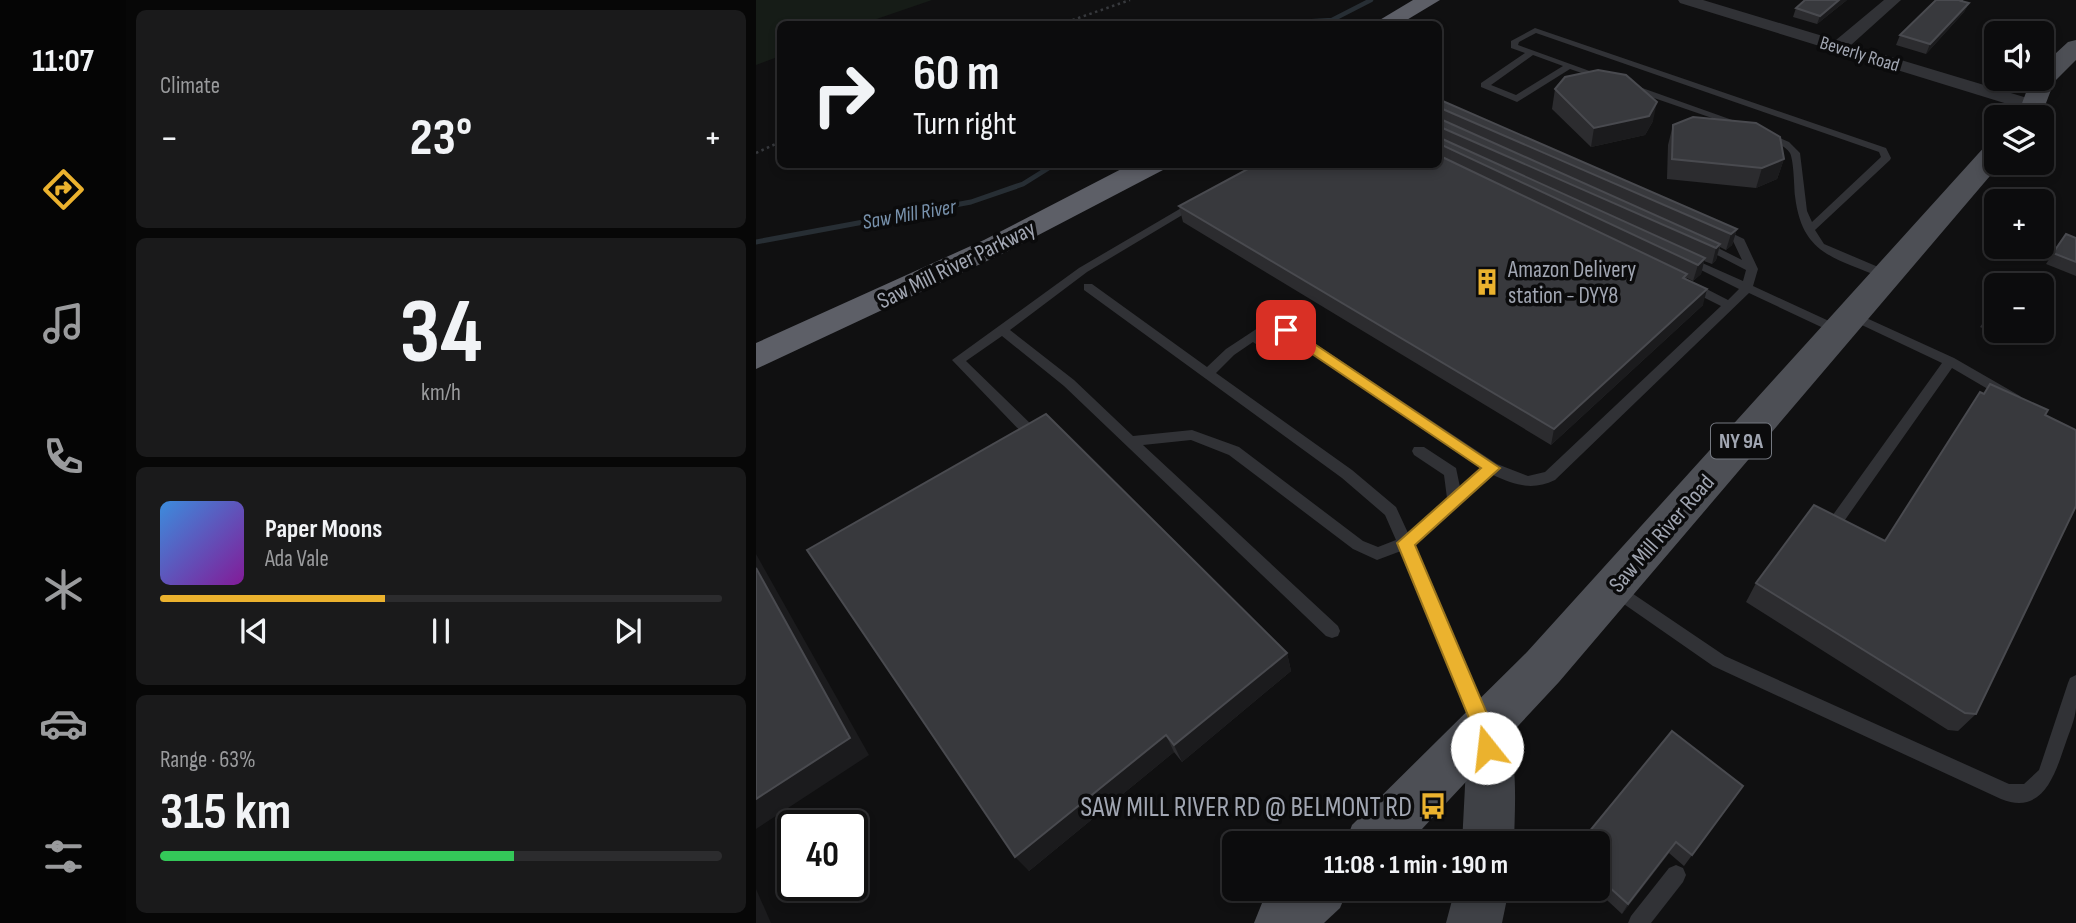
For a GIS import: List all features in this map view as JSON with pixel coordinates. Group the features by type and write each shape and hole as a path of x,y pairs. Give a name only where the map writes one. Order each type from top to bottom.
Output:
{"highway":[{"path":"1390,21 1429,0"},
{"path":"1411,21 1450,0"},
{"name":"Saw Mill River Parkway","path":"756,340 942,256 1118,168"},
{"name":"Saw Mill River Parkway","path":"756,357 970,258 1145,168"}],"main road":[{"path":"2032,105 2042,80 2076,47"},
{"path":"2038,105 2076,72"},
{"name":"Saw Mill River Road","path":"1384,831 1484,730 1613,587 1984,165"}],"street":[{"name":"Beverly Road","path":"1686,0 1839,47 2009,105"},
{"path":"1839,47 1893,0"},
{"path":"1484,730 1491,767 1489,831"},
{"path":"1474,923 1479,901"}],"lane":[{"path":"1811,229 1886,158 1882,150 1535,30 1515,41 1514,46 1786,144 1795,153 1802,211 1811,229 1820,246 1886,275"},
{"path":"1532,52 1483,85 1517,99 1570,65"},
{"path":"1032,434 958,360 1083,270 1207,196"},
{"path":"1208,374 1230,352 1268,327 1286,330 1492,468 1525,483 1538,484 1550,476 1747,288 1752,269 1738,239 1700,223"},
{"path":"1686,237 1752,269"},
{"path":"1669,252 1747,288 1950,361 2030,408"},
{"path":"1677,279 1728,305"},
{"path":"1088,287 1347,474 1391,511 1484,730"},
{"path":"1002,330 1045,362 1332,631"},
{"path":"1253,336 1270,348"},
{"path":"1835,523 1950,361"},
{"path":"1130,441 1192,435 1234,450 1359,545 1377,554 1406,543 1492,468"},
{"path":"1419,451 1451,472 1455,502"},
{"path":"1613,587 1719,661 2008,793 2028,793 2046,775 2076,683"},
{"path":"1638,923 1676,876"}],"path":[{"path":"1070,21 1130,0"},
{"path":"756,153 777,143"}],"shaded area":[{"path":"756,0 932,0 871,21 777,21 777,57 756,65"}],"building":[{"path":"1805,0 1839,0 1820,16 1796,8"},
{"path":"1936,0 1962,0 1969,3 1930,44 1900,35"},
{"path":"1598,70 1626,75 1657,102 1649,116 1594,128 1555,89 1565,77"},
{"path":"1442,101 1737,229 1731,234 1442,109"},
{"path":"1693,117 1756,123 1780,137 1784,159 1762,168 1672,159 1673,125"},
{"path":"1442,120 1720,244 1716,248 1442,128"},
{"path":"1442,139 1705,258 1698,265 1442,145"},
{"name":"Amazon Delivery station - DYY8","path":"1442,157 1687,274 1683,278 1707,289 1554,429 1179,206 1250,168 1442,168"},
{"path":"2066,234 2076,238 2076,262 2054,252"},
{"path":"1990,384 2048,410 2045,415 2076,430 2076,506 1976,714 1965,713 1756,583 1814,505 1885,541 1980,392 1984,394"},
{"path":"1046,414 1287,653 1174,745 1166,735 1015,857 807,550"},
{"path":"756,568 850,738 756,799"},
{"path":"1672,731 1743,786 1692,855 1676,842 1628,904 1610,888 1610,831 1590,831"}],"waterway":[{"name":"Saw Mill River","path":"1316,21 1332,20 1371,0"},
{"name":"Saw Mill River","path":"756,242 971,202 1023,184 1049,168"}],"place":[{"name":"Amazon Delivery station - DYY8","path":"1487,282"},
{"name":"SAW MILL RIVER RD @ BELMONT RD","path":"1433,806"}],"route":[{"path":"1286,330 1492,468 1406,543 1484,730 1487,748"}]}
